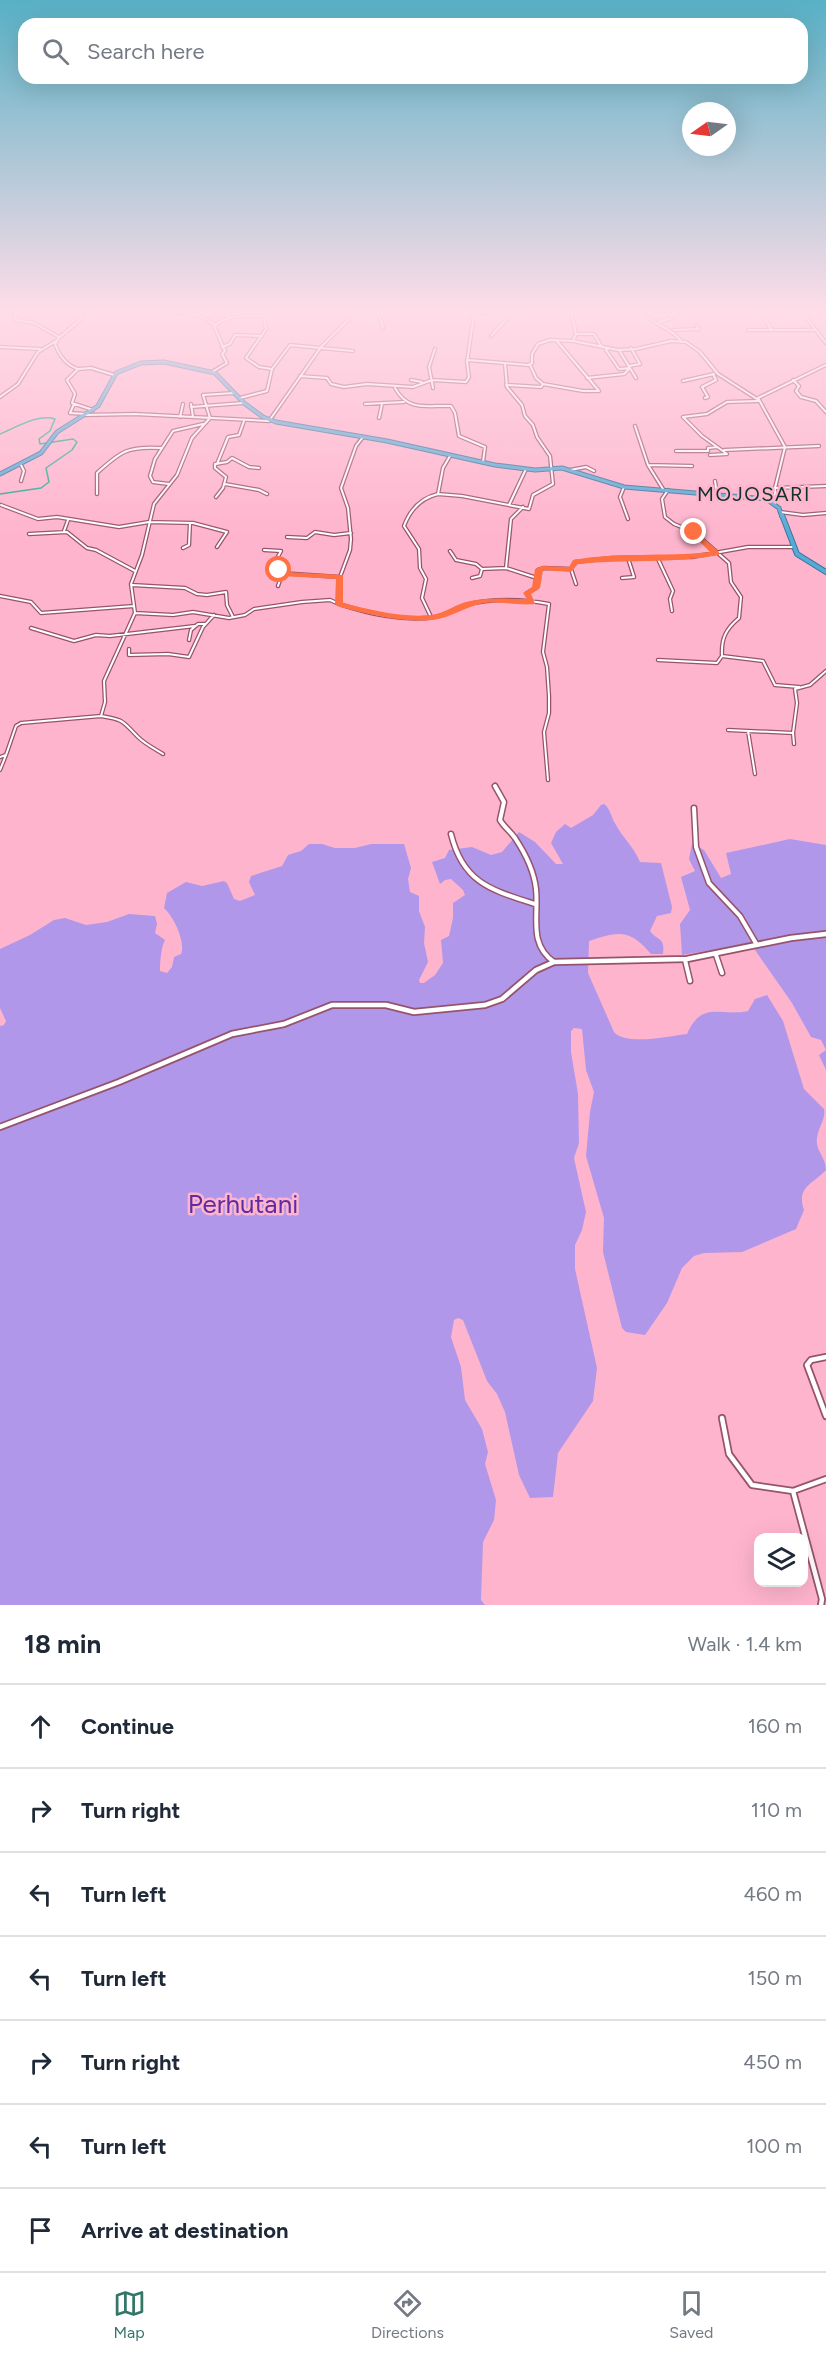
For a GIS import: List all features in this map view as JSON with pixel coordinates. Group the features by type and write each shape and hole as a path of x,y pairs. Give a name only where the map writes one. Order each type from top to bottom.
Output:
{"highway":[{"path":"0,474 41,453 58,430 93,410 100,403 109,386"},
{"path":"228,386 244,403 270,420 483,462 526,469 553,468 569,471 624,487 759,498 775,503 799,556 826,572"}],"street":[{"path":"0,397 15,386"},
{"path":"70,386 75,394 72,402 74,404 69,412 244,421 270,420 293,386"},
{"path":"240,398 266,392 268,386"},
{"path":"384,386 417,386"},
{"path":"506,386 542,386"},
{"path":"431,617 422,598 426,579 420,568 419,549 404,526 411,510 431,495 438,494 530,508 533,495 553,484 550,454 537,437 534,425 525,416 524,407 506,386"},
{"path":"558,386 578,392 599,391 594,386"},
{"path":"704,386 702,387 708,397 705,399"},
{"path":"736,386 758,400 785,447 775,488 775,503"},
{"path":"710,455 727,454 695,430 683,417 707,414 726,402 758,400 783,386"},
{"path":"798,386 797,393 804,398 814,400 825,409"},
{"path":"394,387 404,402 410,405 451,406 455,411 456,429 459,436 481,443 485,447 483,462"},
{"path":"210,418 204,395 234,393"},
{"path":"364,404 404,402"},
{"path":"193,417 191,406 244,403"},
{"path":"74,404 93,410"},
{"path":"180,417 183,404"},
{"path":"379,418 382,404"},
{"path":"101,716 105,702 105,681 135,613 131,584 142,555 155,503 177,476 191,440 210,418"},
{"path":"216,497 225,484 225,476 214,466 217,464 228,437 239,435 244,421"},
{"path":"169,484 153,482 150,476 160,448 173,431 205,424"},
{"path":"635,426 648,465 663,489"},
{"path":"339,604 340,576 350,550 351,533 348,508 341,488 356,446 363,437"},
{"path":"722,450 819,446"},
{"path":"97,494 97,472 118,452 136,447 160,448"},
{"path":"676,452 708,451 708,448 717,447"},
{"path":"438,494 443,468 450,456"},
{"path":"217,464 227,462 232,458 249,467 259,468"},
{"path":"21,465 24,471 21,481"},
{"path":"648,465 692,466"},
{"path":"569,471 586,467 594,471"},
{"path":"509,505 526,469"},
{"path":"715,481 717,494"},
{"path":"225,484 259,490 267,494"},
{"path":"775,488 826,486"},
{"path":"624,487 620,497 628,519"},
{"path":"658,660 720,662 722,640 727,627 738,620 741,600 731,582 730,564 716,554 694,532 674,524 665,517 662,499 668,490"},
{"path":"1,505 36,519 55,517 119,527 149,522 190,523 227,532 217,546"},
{"path":"506,567 511,519 523,507"},
{"path":"780,512 803,515 826,513"},
{"path":"64,531 68,520"},
{"path":"183,548 189,544 190,523"},
{"path":"29,534 64,531 73,535 87,548 96,550 135,571"},
{"path":"287,537 307,538 315,532 334,535 351,533"},
{"path":"576,584 571,569 575,562 716,554 748,547 793,547"},
{"path":"264,550 281,551 276,556 275,564 279,573 340,576"},
{"path":"450,551 456,560 476,564 482,568 506,567 537,578"},
{"path":"622,578 634,577 628,558"},
{"path":"658,559 674,593 670,598 672,611"},
{"path":"472,578 480,576 482,568"},
{"path":"532,602 527,593 536,588 538,570 542,568 571,569"},
{"path":"278,586 279,578 283,574"},
{"path":"131,584 185,588 196,594 207,595 226,592 227,605 233,617"},
{"path":"0,596 31,602 41,613 134,606"},
{"path":"135,613 174,615 193,612 233,617 245,615 254,609 330,600 399,617 431,617 448,614 466,605 486,600 548,603 551,606 544,628 543,652 547,668 549,702 544,732 548,780"},
{"path":"129,650 129,655 168,654 188,658 206,623 214,615"},
{"path":"189,640 190,632 195,626 199,623 206,623"},
{"path":"31,628 74,641 94,635 195,626"},
{"path":"722,656 763,661 775,686 810,685 826,671"},
{"path":"794,744 797,703 794,690 798,687"},
{"path":"0,770 16,726 21,723 101,716 119,719 128,723 139,738 163,754"},
{"path":"728,730 794,733"},
{"path":"748,731 755,774"},
{"path":"0,757 6,755"},
{"path":"495,786 504,802 501,813 502,823 515,837 530,867 535,885 534,923 540,948 544,956 554,962"},
{"path":"694,808 696,847 709,883 740,916 757,945"},
{"path":"451,834 461,863 470,873 506,894 535,904"},
{"path":"0,1127 119,1082 225,1036 284,1024 332,1005 386,1005 414,1012 485,1005 502,999 536,970 554,962 684,959 716,955 768,941 826,934"},
{"path":"716,955 722,973"},
{"path":"684,959 690,981"},
{"path":"826,1357 811,1360 807,1365 826,1416"},
{"path":"722,1418 729,1454 752,1485 793,1491 826,1479"},
{"path":"793,1491 822,1599 821,1605"}],"green space":[{"name":"Perhutani","path":"604,804 640,862 661,863 672,907 671,913 657,916 650,931 662,942 663,954 651,954 637,940 623,934 608,935 589,941 588,973 614,1032 620,1036 638,1039 687,1034 693,1023 706,1013 748,1011 755,999 767,995 783,1021 804,1089 824,1109 817,1143 826,1170 804,1191 802,1202 804,1210 796,1229 742,1252 704,1253 694,1256 682,1268 667,1303 645,1335 626,1332 622,1328 603,1252 604,1218 586,1156 594,1092 586,1070 582,1029 574,1028 571,1031 571,1052 578,1094 579,1143 574,1158 586,1212 582,1230 575,1245 575,1269 597,1368 593,1401 558,1453 553,1497 530,1498 519,1475 505,1412 497,1394 487,1381 463,1320 458,1318 454,1320 451,1337 461,1367 465,1400 482,1429 488,1452 485,1464 496,1500 494,1520 483,1542 481,1600 485,1605 0,1605 0,1026 6,1021 0,1008 0,949 30,935 54,920 65,918 86,925 107,922 129,914 155,916 157,924 155,933 165,940 160,971 167,973 172,967 174,957 181,954 182,942 178,929 164,908 167,893 186,882 202,886 224,881 234,899 240,901 255,895 249,882 251,876 282,866 288,855 301,851 309,844 355,848 371,844 404,844 411,868 408,879 410,892 419,896 419,911 425,927 424,943 428,962 419,980 420,983 424,983 435,975 443,963 441,940 449,936 453,918 453,903 465,895 451,879 440,884 432,862 445,858 449,850 472,847 491,855 502,852 519,832 535,842 556,864 563,864 551,843 556,832 565,824 571,828 593,815"},
{"path":"790,839 826,845 826,1050 821,1040 811,1037 792,1003 755,950 748,944 682,955 680,924 690,910 681,877 695,871 689,859 692,844 704,850 721,878 731,874 726,853"},
{"path":"826,1050 826,1070 819,1055"}],"waterway":[{"path":"0,434 27,422 49,418 55,419 50,431 39,439 40,444 73,439 77,442 72,450 46,468 49,482 41,488 0,494"}],"district":[{"name":"MOJOSARI","path":"754,494"}],"route":[{"path":"279,570 279,573 283,574 340,576 339,604 343,606 399,617 431,617 448,614 462,606 486,600 532,602 527,592 536,588 538,570 542,568 571,569 575,562 609,559 676,558 716,554 694,532"}]}
